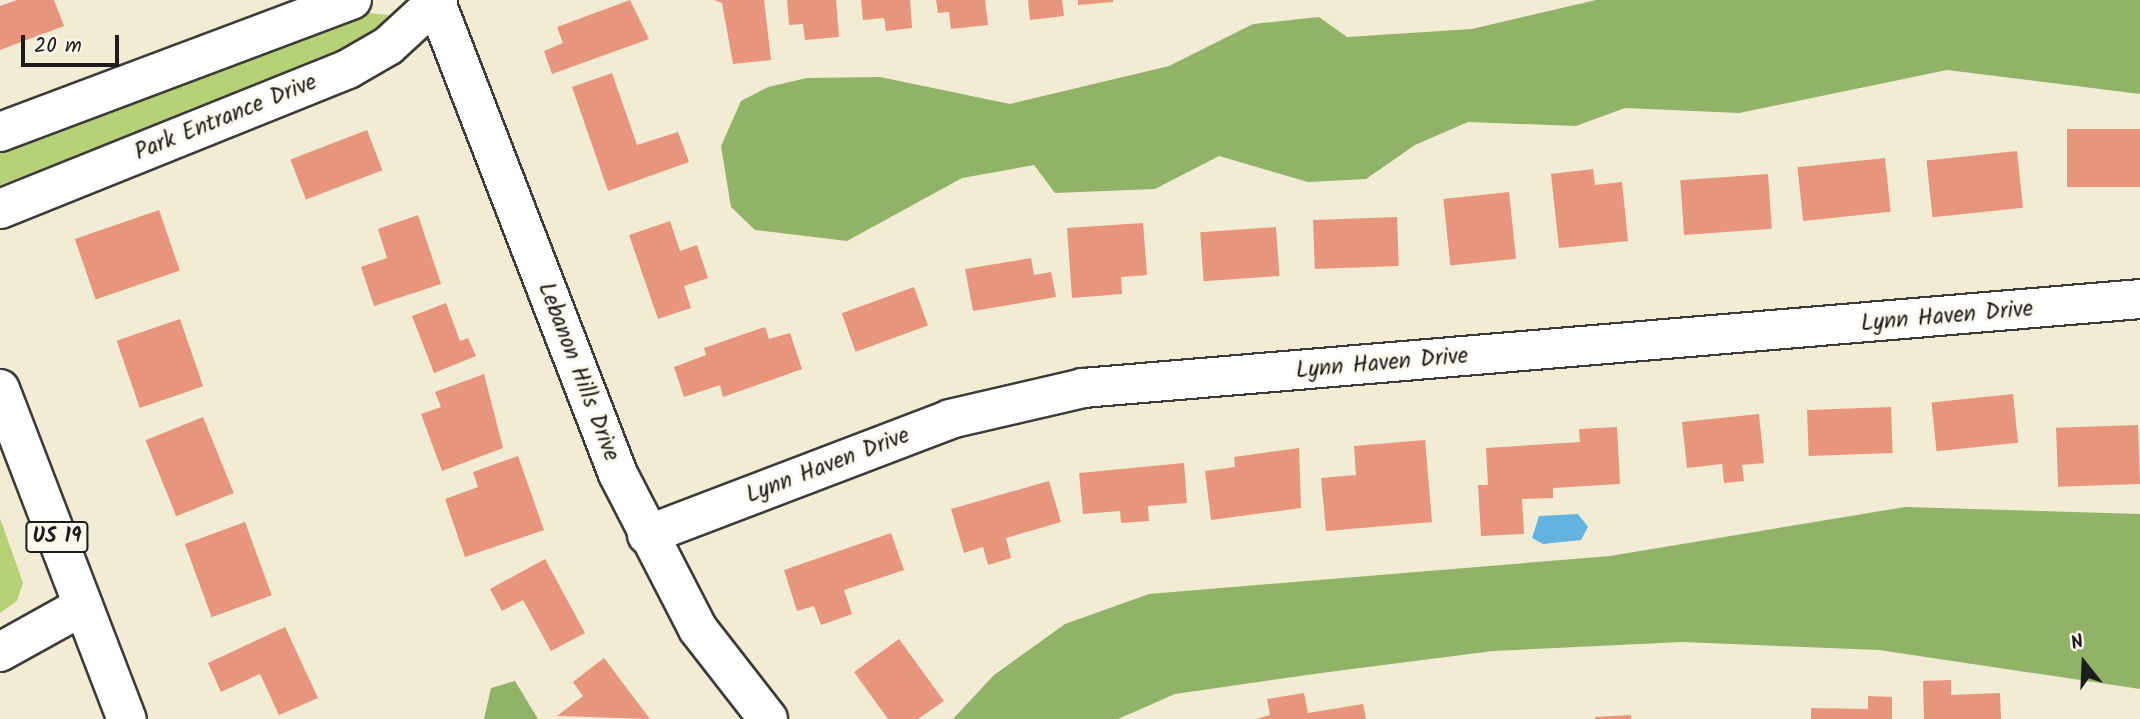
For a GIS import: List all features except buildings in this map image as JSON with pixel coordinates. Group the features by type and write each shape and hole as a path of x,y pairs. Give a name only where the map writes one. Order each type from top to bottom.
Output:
{"street":[{"path":"0,132 352,0"},
{"name":"Park Entrance Drive","path":"0,209 348,69 388,46 433,0"},
{"name":"Lebanon Hills Drive","path":"433,0 593,414 647,535 698,629 768,719"},
{"name":"Lynn Haven Drive","path":"647,535 950,419 1083,387 2140,299"},
{"name":"US 19","path":"0,389 127,719"},
{"path":"0,652 83,606"}],"green space":[{"path":"1596,0 2140,0 2140,94 1947,70 1739,113 1625,108 1576,126 1468,122 1415,145 1366,179 1308,182 1219,156 1155,189 1055,193 1034,165 962,178 847,241 755,230 731,207 721,146 741,101 768,87 807,78 880,77 1010,104 1169,66 1253,24 1319,17 1347,37 1472,29"},
{"path":"370,13 396,16 342,54 0,185 0,150"},
{"path":"1905,507 2140,514 2140,689 1879,650 1682,642 1493,651 1321,673 1175,694 1118,719 953,719 994,675 1065,624 1149,594 1610,556"},
{"path":"0,518 23,583 17,601 0,613"},
{"path":"515,681 538,719 484,719 491,688"}],"water":[{"path":"1578,514 1588,527 1581,540 1543,544 1532,538 1539,516"}]}
